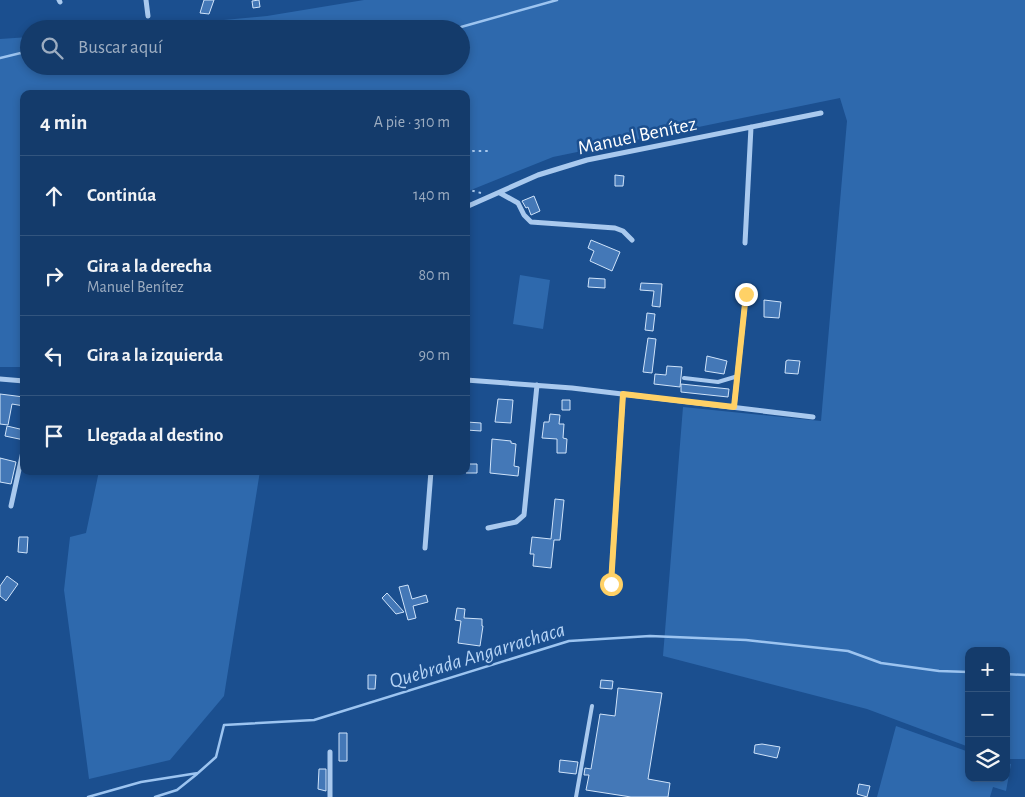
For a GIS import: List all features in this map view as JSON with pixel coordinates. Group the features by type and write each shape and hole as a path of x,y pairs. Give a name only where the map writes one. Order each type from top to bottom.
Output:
{"street":[{"path":"146,0 148,16"},
{"name":"Manuel Benítez","path":"470,205 538,175 587,160 821,113"},
{"path":"745,243 751,127"},
{"path":"500,193 518,203 524,215 531,222 615,228 623,231 632,240"},
{"path":"734,407 746,294"},
{"path":"0,379 20,381"},
{"path":"470,380 623,394 813,417"},
{"path":"488,528 516,522 524,515 537,385"},
{"path":"611,584 623,394"},
{"path":"11,506 20,464"},
{"path":"425,548 431,475"},
{"path":"330,752 330,797"}],"lane":[{"path":"684,378 718,382 738,376"},
{"path":"576,797 592,706"}],"path":[{"path":"470,152 491,151"}],"shaded area":[{"path":"364,0 1025,0 1025,759 1010,759 1010,647 965,647 965,746 867,709 663,656 683,407 821,421 847,121 840,98 553,157 470,190 470,90 20,90 20,367 0,367 0,39 20,38 20,75 470,75 470,20 224,20 267,16"},
{"path":"520,275 550,280 543,329 513,324"},
{"path":"98,475 259,475 224,696 170,760 89,779 64,590 70,537 86,533"},
{"path":"896,726 965,751 965,782 1008,782 1006,791 993,787 990,797 877,797"}],"building":[{"path":"204,0 214,0 209,14 200,13"},
{"path":"259,0 260,7 253,8 252,1"},
{"path":"615,175 624,176 623,186 615,186"},
{"path":"534,196 540,211 531,215 528,207 526,208 522,201"},
{"path":"591,240 620,252 612,271 590,261 594,251 588,248"},
{"path":"589,278 605,279 605,288 588,287"},
{"path":"641,283 662,284 660,307 652,306 654,291 640,290"},
{"path":"764,300 781,302 779,318 764,317"},
{"path":"647,313 655,314 653,331 645,330"},
{"path":"648,338 656,339 652,373 643,372"},
{"path":"707,356 727,361 724,374 705,371"},
{"path":"786,361 800,361 798,374 785,373"},
{"path":"667,366 682,367 680,387 654,384 655,374 666,375"},
{"path":"681,384 729,389 728,397 681,392"},
{"path":"0,394 20,396 20,405 12,404 8,425 0,424"},
{"path":"498,399 513,400 511,423 495,422"},
{"path":"562,400 570,400 570,410 562,410"},
{"path":"550,414 560,415 559,424 564,424 563,438 567,439 566,453 557,453 557,439 542,438 544,422 549,422"},
{"path":"470,422 481,423 481,431 470,430"},
{"path":"7,426 20,429 20,439 5,436"},
{"path":"492,439 511,441 511,443 516,444 514,466 519,467 518,476 490,473"},
{"path":"0,458 16,462 11,484 0,482"},
{"path":"470,464 477,464 477,473 470,473"},
{"path":"555,499 564,500 560,540 554,540 551,568 533,566 534,554 530,554 532,537 551,539"},
{"path":"19,537 28,537 27,553 18,552"},
{"path":"7,576 18,584 6,601 0,596 0,586"},
{"path":"408,585 412,599 426,595 428,602 413,606 416,618 408,620 399,587"},
{"path":"387,593 404,612 396,614 382,598"},
{"path":"457,608 465,609 464,618 482,619 483,626 480,646 458,643 461,621 455,620"},
{"path":"368,675 376,675 375,689 368,689"},
{"path":"601,680 613,681 612,689 600,688"},
{"path":"618,688 662,693 648,779 670,783 668,797 631,797 586,790 589,775 584,775 585,768 591,769 600,714 615,716"},
{"path":"339,733 347,733 347,761 339,761"},
{"path":"762,744 780,747 777,758 754,753 755,745"},
{"path":"560,760 578,762 576,774 559,772"},
{"path":"319,769 326,769 326,791 318,789"},
{"path":"859,784 870,786 867,797 857,794"}],"waterway":[{"path":"470,24 557,0"},
{"path":"0,58 20,53"},
{"name":"Quebrada Angarrachaca","path":"88,797 141,782 198,773 216,757 224,725 314,720 569,641 650,636 746,640 848,651 881,663 939,671 965,672"},
{"name":"Quebrada Angarrachaca","path":"1010,674 1025,675"},
{"path":"155,797 177,790 197,774"}],"route":[{"path":"611,584 623,394 734,407 746,294"}]}
